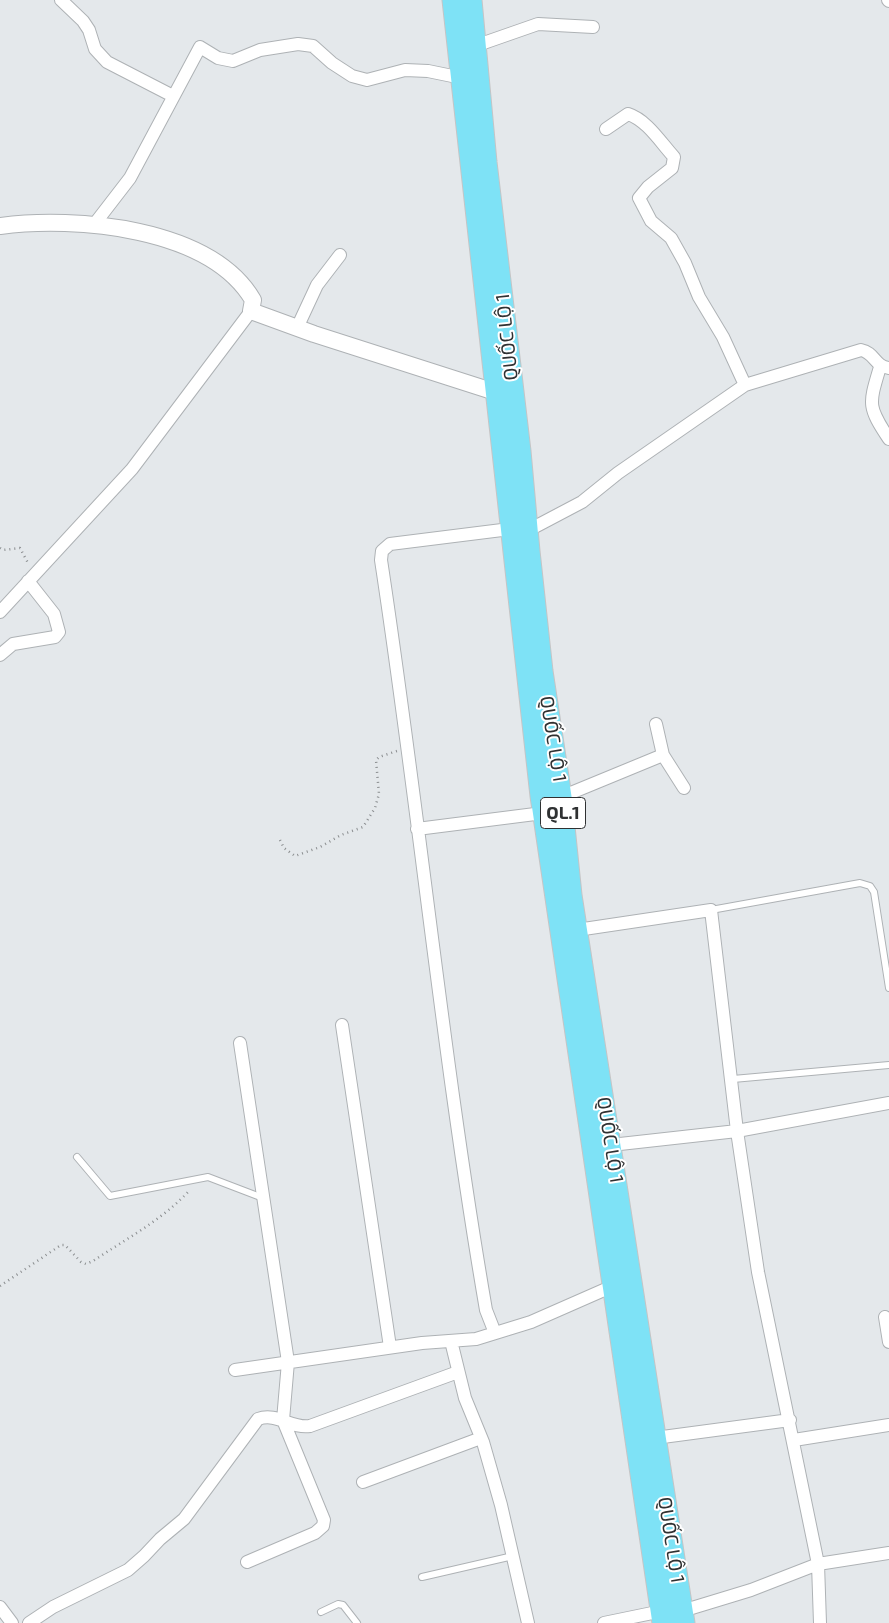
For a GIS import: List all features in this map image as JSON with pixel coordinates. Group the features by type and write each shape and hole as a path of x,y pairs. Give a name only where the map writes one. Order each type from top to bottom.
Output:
{"highway":[{"name":"QUỐC LỘ 1","path":"453,0 496,392 562,798 577,930 654,1438 661,1537"},
{"name":"QUỐC LỘ 1","path":"471,0 486,162 520,451 519,530 543,814 613,1286 661,1537 673,1617"}],"street":[{"path":"61,0 83,21 89,30 95,49 107,62 173,96"},
{"path":"475,46 538,24 592,27"},
{"path":"92,226 130,178 200,47 218,58 233,60 260,50 298,44 313,46 332,63 352,76 367,80 404,70 428,71 462,78"},
{"path":"606,129 628,114 634,116 652,132 674,157 672,168 648,187 639,198 639,202 651,221 671,238 685,263 699,297 723,338 745,385"},
{"path":"0,226 30,223 92,226 143,233 177,242 231,273 253,300 251,311 132,469 0,612"},
{"path":"297,328 317,286 340,255"},
{"path":"251,311 297,328 496,392"},
{"path":"495,1333 486,1310 451,1092 426,876 417,829 381,560 382,550 390,544 519,530 582,502 618,473 745,385 861,350 867,352 884,367 872,393 872,410 889,439"},
{"path":"0,655 14,644 55,637 59,632 54,614 28,581"},
{"path":"656,724 663,755 684,788"},
{"path":"562,798 663,755"},
{"path":"417,829 543,814"},
{"path":"577,930 711,910 738,1131 758,1272 790,1420 818,1564 820,1623"},
{"path":"342,1025 390,1347"},
{"path":"240,1043 288,1362 283,1420 324,1520 323,1526 315,1533 247,1562"},
{"path":"611,1145 738,1131 889,1103"},
{"path":"235,1370 390,1347 476,1339 531,1322 613,1286"},
{"path":"885,1317 889,1342"},
{"path":"451,1341 465,1398 481,1438 513,1556 528,1623"},
{"path":"30,1623 53,1607 128,1570 184,1519 253,1424 266,1416 283,1420 301,1428 310,1426 458,1372"},
{"path":"654,1438 790,1420"},
{"path":"794,1440 889,1426"},
{"path":"363,1482 481,1438"},
{"path":"604,1623 673,1617 818,1564 889,1553"},
{"path":"0,1607 12,1623"}],"lane":[{"path":"711,910 860,883 870,886 874,892 889,988"},
{"path":"733,1079 889,1065"},
{"path":"78,1157 110,1196 208,1177 263,1198"},
{"path":"422,1578 513,1556"},
{"path":"320,1612 338,1604 343,1606 357,1623"}],"path":[{"path":"0,548 20,548 29,565 40,568"},
{"path":"280,840 284,848 295,856 320,847 341,835 363,827 375,808 379,794 376,760 379,757 407,748"},
{"path":"0,1286 65,1245 81,1262 86,1264 93,1261 127,1240 176,1204 200,1178"}]}
